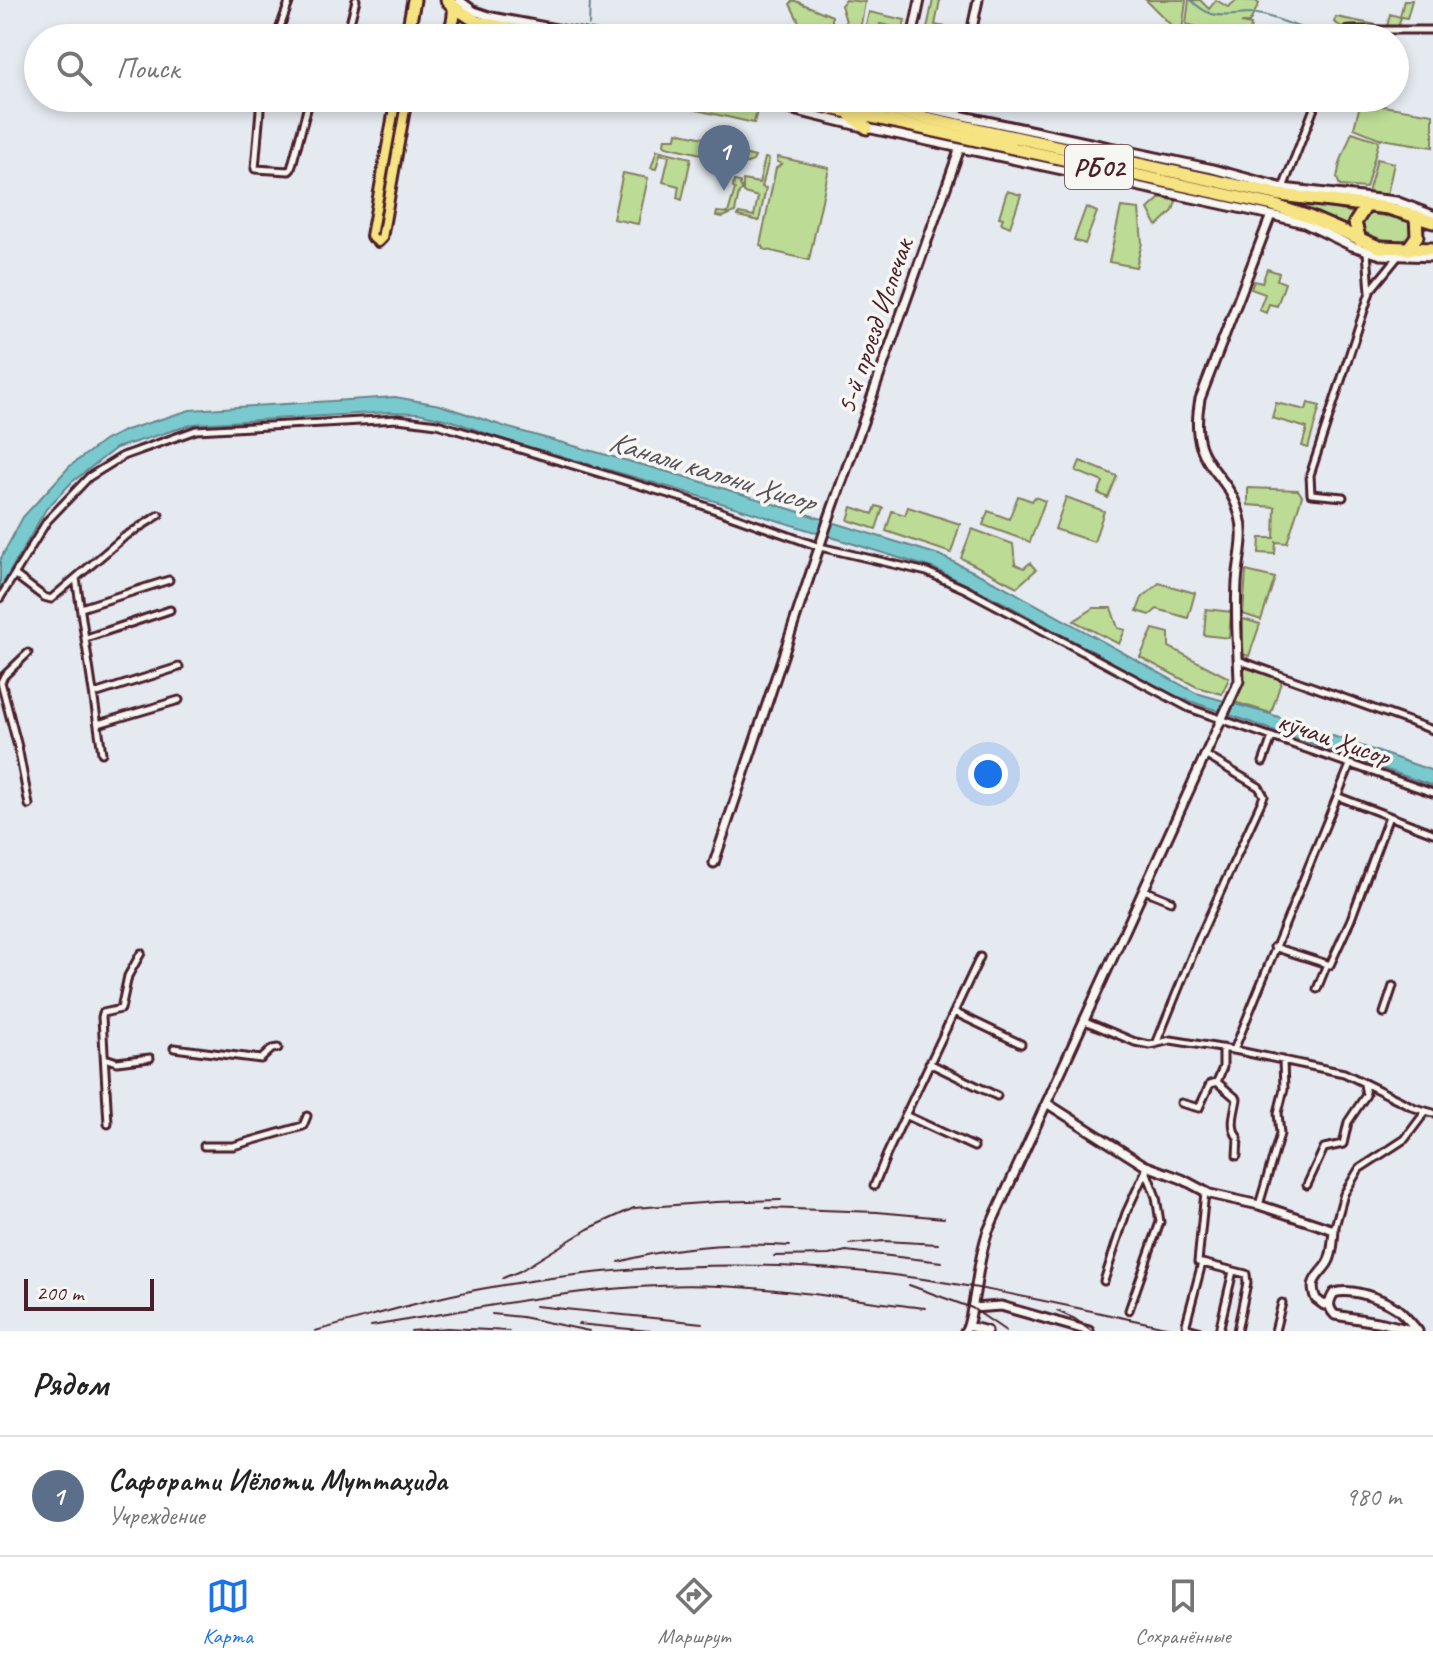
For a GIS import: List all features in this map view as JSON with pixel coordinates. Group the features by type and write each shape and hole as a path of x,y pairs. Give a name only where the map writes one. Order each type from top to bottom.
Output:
{"highway":[{"path":"410,24 414,0"},
{"path":"453,2 477,22 486,24"},
{"path":"452,24 453,2"},
{"path":"855,112 867,128"},
{"name":"РБ02","path":"890,112 1255,195 1388,208 1433,222"},
{"path":"930,141 951,124 939,112"},
{"name":"РБ02","path":"1255,195 1379,247 1433,249"},
{"path":"1360,240 1355,223 1366,206"},
{"path":"1408,249 1417,236 1416,216"}],"main road":[{"path":"393,112 371,238 378,242 382,238 405,112"},
{"path":"377,200 389,201"}],"street":[{"path":"281,24 290,0"},
{"path":"350,24 356,0"},
{"path":"915,24 920,0"},
{"path":"973,24 978,0"},
{"path":"453,2 518,24"},
{"path":"1409,30 1433,30"},
{"path":"260,112 255,169 267,171 291,169 306,112"},
{"path":"801,112 960,148 1255,195 1283,188 1368,196 1416,207 1433,215"},
{"path":"954,112 951,124 1213,169 1255,195 1271,215 1315,228 1367,252 1397,258 1433,257"},
{"path":"1283,188 1313,112"},
{"name":"5-й проезд Испечак","path":"714,863 829,518 960,148"},
{"path":"987,1331 967,1328 977,1288 982,1247 1239,681 1236,606 1243,535 1241,517 1235,501 1199,446 1197,416 1200,399 1271,215"},
{"path":"1367,252 1370,292"},
{"path":"1343,497 1311,494 1310,475 1370,292 1397,258"},
{"name":"кӯчаи Ҳисор","path":"0,598 47,521 89,477 123,456 196,430 398,419 437,424 682,498 821,544 927,572 965,589 1174,701 1222,721 1433,793"},
{"path":"15,575 48,599 124,537 159,515"},
{"path":"76,577 102,753"},
{"path":"81,608 169,580"},
{"path":"86,638 170,610"},
{"path":"28,653 1,682 29,805"},
{"path":"1238,660 1433,730"},
{"path":"94,694 179,667"},
{"path":"98,724 179,700"},
{"path":"1263,762 1272,737"},
{"path":"1156,1044 1197,943 1263,800 1263,791 1259,787 1205,755"},
{"path":"1234,1050 1350,765"},
{"path":"1339,797 1433,833"},
{"path":"1274,947 1330,965 1351,919 1389,816"},
{"path":"1144,890 1171,901"},
{"path":"108,1124 103,1013 121,1009 128,976 141,953"},
{"path":"874,1186 980,957"},
{"path":"1317,989 1327,964"},
{"path":"1384,1013 1393,986"},
{"path":"954,1012 1021,1044"},
{"path":"1085,1021 1135,1042 1156,1044 1171,1040 1344,1073 1430,1112 1405,1139 1359,1169 1344,1194 1330,1257 1312,1285 1316,1299 1324,1305 1329,1303"},
{"path":"174,1048 261,1059 272,1049 278,1048"},
{"path":"1217,1082 1223,1067 1223,1048"},
{"path":"105,1058 117,1062 150,1058"},
{"path":"1259,1205 1280,1134 1278,1113 1284,1089 1283,1060"},
{"path":"929,1063 997,1096"},
{"path":"1181,1103 1199,1108 1210,1084 1217,1082"},
{"path":"1217,1082 1237,1099 1233,1113 1238,1138 1237,1156"},
{"path":"1307,1185 1324,1148 1343,1144 1348,1122 1366,1095 1364,1083"},
{"path":"1048,1104 1144,1168 1182,1179 1205,1192 1259,1205 1334,1230"},
{"path":"905,1115 974,1147"},
{"path":"204,1146 233,1146 303,1126 307,1116"},
{"path":"1104,1281 1144,1168"},
{"path":"1129,1310 1160,1222 1156,1197 1144,1168"},
{"path":"1205,1192 1198,1262 1246,1274 1237,1331"},
{"path":"1198,1331 1187,1328 1186,1324 1202,1263"},
{"path":"1219,1331 1233,1271"},
{"path":"1350,1291 1389,1304 1417,1331 1335,1315 1329,1303 1334,1293 1350,1291"},
{"path":"1275,1331 1282,1303"},
{"path":"972,1308 1001,1306 1089,1331"}],"green space":[{"path":"793,0 832,16 832,24 800,24 790,4"},
{"path":"846,0 865,2 861,24 847,24 841,5"},
{"path":"933,0 940,0 935,24 928,24"},
{"path":"1146,0 1186,0 1183,24 1170,24"},
{"path":"1189,0 1200,0 1209,9 1216,0 1228,7 1237,0 1256,1 1259,4 1249,23 1241,23 1246,24 1186,24"},
{"path":"1404,0 1412,0 1407,18 1401,17 1399,24 1388,24 1390,14 1400,17"},
{"path":"869,12 905,20 904,24 866,24"},
{"path":"1336,17 1372,24 1337,24 1334,22"},
{"path":"1409,110 1433,114 1433,147 1381,139 1354,128 1358,112"},
{"path":"705,112 757,112 754,123"},
{"path":"677,132 744,147 743,154 755,157 745,164 666,146 665,138 676,138"},
{"path":"1352,132 1379,141 1366,188 1340,186 1337,178"},
{"path":"657,150 691,158 682,200 677,198 679,186 663,182 669,156 660,154 656,169 651,168"},
{"path":"778,157 829,168 809,260 763,249 760,245 776,168 782,164 777,162"},
{"path":"765,158 769,159 762,187 766,188 759,221 738,216 739,213 754,216 758,197 743,190 743,180 759,183"},
{"path":"1377,159 1394,163 1387,195 1368,193"},
{"path":"623,173 648,178 638,224 613,219"},
{"path":"734,181 740,182 743,190 739,193 735,212 723,217 716,216 717,212 728,213 735,189"},
{"path":"1007,191 1021,195 1010,227 1001,223 1003,218 999,217"},
{"path":"1161,197 1176,201 1173,211 1157,226 1148,209"},
{"path":"1282,199 1355,213 1351,228 1314,211 1281,203"},
{"path":"1086,207 1097,212 1085,244 1074,240"},
{"path":"1121,207 1139,209 1142,243 1136,267 1109,262"},
{"path":"1367,213 1409,221 1414,233 1407,241 1366,235 1362,232 1360,220"},
{"path":"1267,269 1279,273 1277,280 1285,283 1277,306 1269,304 1266,313 1259,310 1265,294 1251,289 1254,281 1262,283"},
{"path":"1276,403 1306,410 1308,403 1320,406 1308,448 1302,446 1307,428 1272,418"},
{"path":"1080,461 1117,476 1108,498 1098,493 1103,482 1076,471"},
{"path":"1248,488 1298,490 1302,496 1287,543 1276,542 1275,554 1259,553 1260,538 1274,538 1275,507 1248,505"},
{"path":"1018,496 1045,501 1030,542 983,525 988,511 1009,519"},
{"path":"1066,497 1104,511 1094,542 1055,529"},
{"path":"876,506 883,508 876,529 848,520 852,507 873,514"},
{"path":"908,507 960,524 951,553 886,531 892,511 905,515"},
{"path":"972,529 1013,544 1015,564 1024,568 1030,563 1036,570 1017,587 961,558"},
{"path":"1246,571 1275,578 1261,620 1243,614"},
{"path":"1159,583 1195,593 1188,618 1157,609 1150,615 1137,611 1142,598"},
{"path":"1094,608 1111,608 1118,628 1125,630 1119,644 1074,621"},
{"path":"1206,609 1231,612 1229,638 1204,635"},
{"path":"1243,619 1260,624 1249,656 1242,654"},
{"path":"1153,629 1169,633 1169,647 1229,678 1222,694 1197,687 1140,657"},
{"path":"1246,667 1282,679 1271,713 1234,702 1243,682 1242,671"}],"water":[{"path":"395,397 440,405 939,555 1001,585 1196,693 1270,714 1433,771 1433,786 1167,693 1006,604 935,569 498,438 453,421 418,413 389,412 194,424 116,448 72,482 46,509 0,589 0,560 23,517 70,466 105,440 126,430 190,410"}],"waterway":[{"path":"589,24 590,0"},
{"path":"1191,0 1212,14 1256,14 1291,24"}],"railway":[{"path":"503,1278 520,1271 588,1229 634,1208 781,1200"},
{"path":"766,1208 944,1218"},
{"path":"849,1244 884,1241 938,1244"},
{"path":"619,1262 704,1246 790,1246"},
{"path":"774,1256 829,1255 846,1251 942,1262"},
{"path":"315,1331 429,1300 498,1286 587,1274 722,1266 856,1271 938,1281 1184,1331"},
{"path":"371,1326 589,1291 677,1285 771,1290 925,1308"},
{"path":"909,1285 972,1308 1006,1331"},
{"path":"535,1306 702,1323"},
{"path":"1057,1311 1091,1331"},
{"path":"492,1314 589,1331"},
{"path":"578,1324 650,1331"},
{"path":"411,1331 447,1328 509,1331"}],"place":[{"name":"Сафорати Иёлоти Муттаҳида","path":"724,191"}],"water label":[{"name":"Канали калони Ҳисор","path":"712,471"}]}
